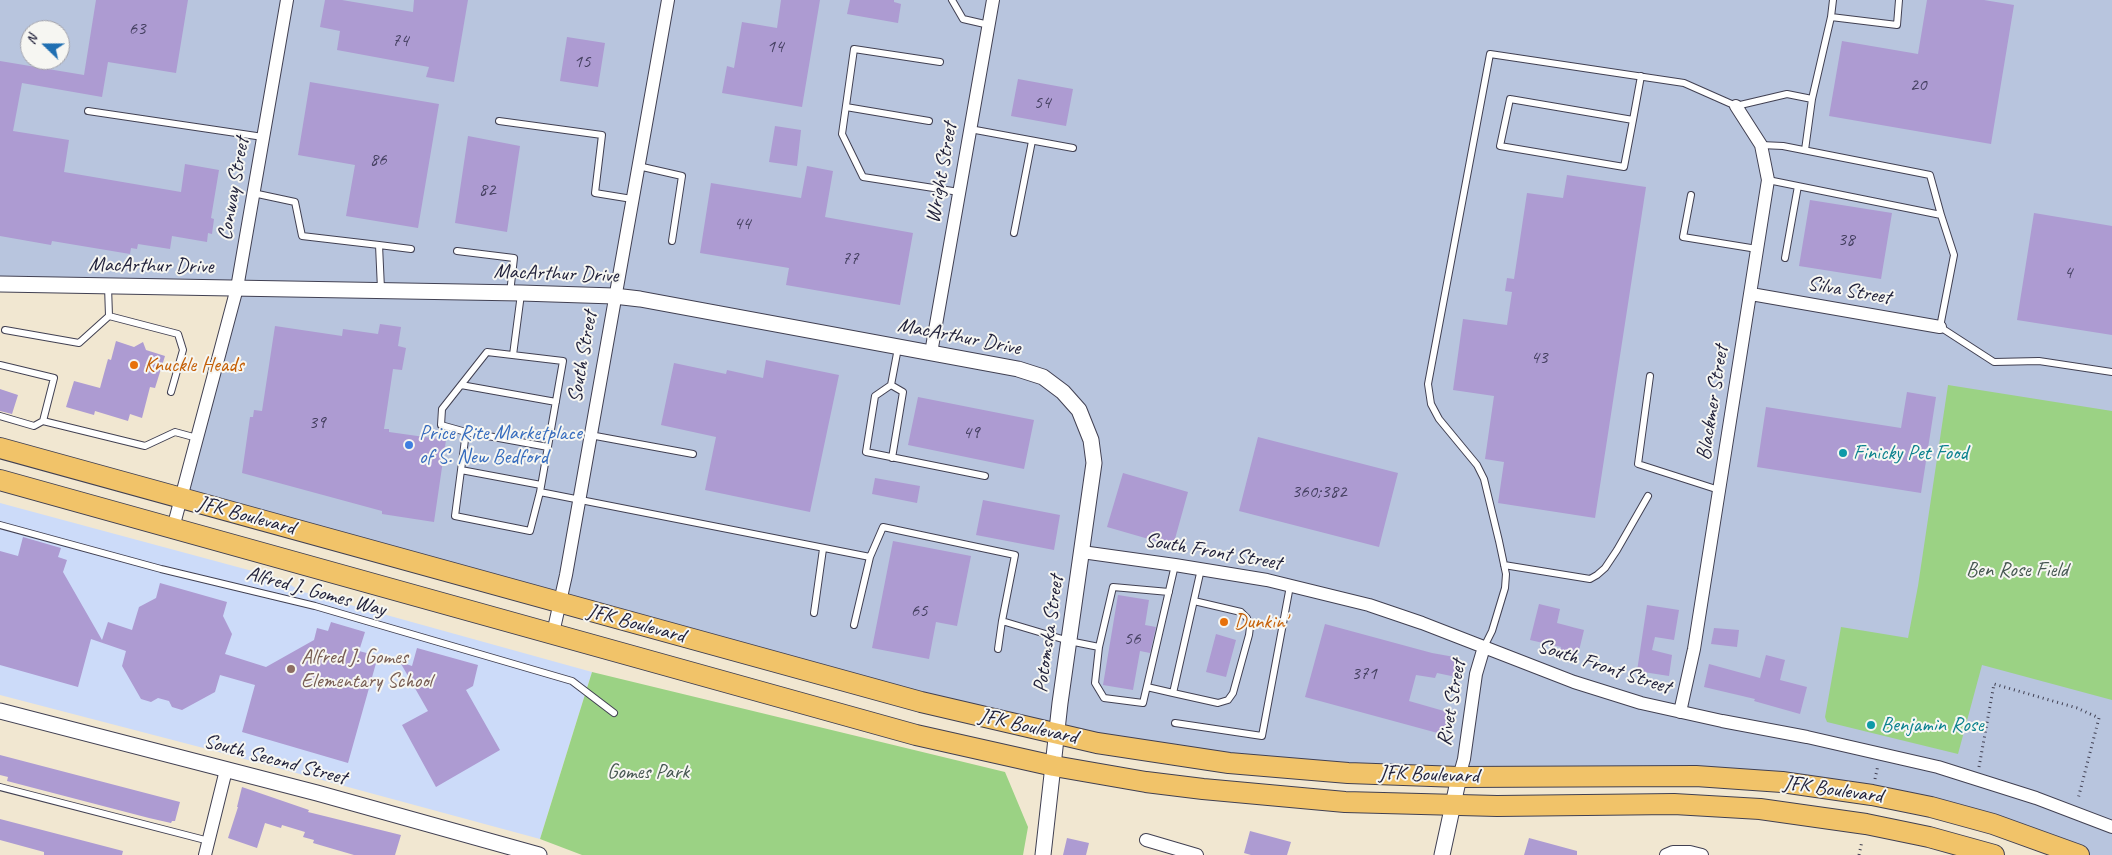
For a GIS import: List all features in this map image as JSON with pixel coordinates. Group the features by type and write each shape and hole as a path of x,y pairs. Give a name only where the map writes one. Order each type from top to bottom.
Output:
{"main road":[{"name":"JFK Boulevard","path":"0,448 921,702 1097,743 1229,763 1348,773 1459,777 1696,776 1810,786 1872,794 1931,807 1993,824 2079,855"},
{"name":"JFK Boulevard","path":"0,480 916,734 1054,766 1146,782 1345,802 1452,806 1642,804 1760,809 1866,824 1929,837 1994,855"}],"street":[{"name":"Conway Street","path":"173,528 237,288 287,0"},
{"name":"South Street","path":"553,633 579,500 668,0"},
{"name":"Wright Street","path":"931,353 993,0"},
{"name":"Blackmer Street","path":"1680,712 1694,649 1768,180 1762,144 1736,106"},
{"name":"MacArthur Drive","path":"0,284 516,293 614,296 640,299 1018,369 1043,377 1053,383 1072,400 1084,420"},
{"name":"Silva Street","path":"1751,294 1940,327"},
{"name":"Potomska Street","path":"1043,855 1069,641 1094,463 1091,440 1084,420"},
{"name":"South Front Street","path":"1082,552 1201,569 1290,586 1395,613 1609,694 1680,712 1881,753 1976,778 2075,812 2112,827"},
{"name":"Rivet Street","path":"1442,855 1464,759 1476,674 1484,647"},
{"name":"South Second Street","path":"0,711 226,770 530,854"},
{"path":"205,855 226,770"},
{"path":"1146,840 1197,855"},
{"path":"1666,855 1673,852 1690,852 1702,855"}],"lane":[{"path":"952,0 963,19 989,25"},
{"path":"1805,150 1812,99 1831,17 1833,0"},
{"path":"1831,17 1897,25 1899,0"},
{"path":"940,62 854,50 842,134 863,177 959,192"},
{"path":"1484,647 1492,632 1505,588 1504,565 1484,479 1470,453 1439,419 1431,404 1428,384 1490,54 1684,83 1736,106 1787,94 1812,99"},
{"path":"1633,120 1510,99 1500,146 1624,167 1633,120 1641,76"},
{"path":"846,107 929,121"},
{"path":"88,111 263,137"},
{"path":"499,121 602,135 596,193 632,199"},
{"path":"970,129 1074,148"},
{"path":"1014,233 1032,141"},
{"path":"1762,144 1805,150 1930,175 1954,255 1940,327 1994,362 2039,362 2112,372"},
{"path":"638,166 682,176 672,241"},
{"path":"1768,180 1941,215"},
{"path":"1785,258 1798,186"},
{"path":"253,194 295,202 302,236 412,248"},
{"path":"1691,195 1683,237 1757,250"},
{"path":"379,245 381,291"},
{"path":"458,250 514,258 516,293 513,355"},
{"path":"5,330 79,343 109,316 108,286"},
{"path":"109,316 178,334 183,350 171,392"},
{"path":"898,347 891,385 875,396 866,452 985,476"},
{"path":"466,432 454,516 530,531 540,492 563,361 487,352 442,408 441,425 466,432 548,446"},
{"path":"0,365 54,378 43,420 34,426 0,416"},
{"path":"1650,376 1638,464 1719,490"},
{"path":"461,384 556,402"},
{"path":"891,385 903,392 892,458"},
{"path":"43,420 145,446 175,432 197,438"},
{"path":"590,435 693,454"},
{"path":"461,470 541,485"},
{"path":"540,492 870,557"},
{"path":"1504,565 1590,578 1597,576 1617,550 1648,496"},
{"name":"Alfred J. Gomes Way","path":"0,525 160,569 315,606 572,681 614,713"},
{"path":"854,625 870,557 883,527 1014,555 998,649"},
{"path":"814,613 823,549"},
{"path":"1169,592 1113,586 1100,647 1095,683 1104,698 1143,703 1147,688 1169,592 1175,565"},
{"path":"1173,693 1201,569"},
{"path":"1175,723 1262,736 1290,586"},
{"path":"1147,688 1218,703 1228,700 1233,693 1249,635 1250,627 1247,618 1241,612 1194,601"},
{"path":"1002,621 1069,641 1100,647"},
{"path":"0,787 209,841"}],"path":[{"path":"1976,778 1994,684 2077,708 2099,718 2075,812"}],"shaded area":[{"path":"0,0 2112,0 2112,855 2079,855 1839,789 1459,777 1097,743 181,498 236,289 0,281"},
{"name":"Alfred J. Gomes Elementary School","path":"0,503 282,579 300,591 592,672 540,839 0,695"}],"green space":[{"name":"Ben Rose Field","path":"1948,385 2112,411 2112,700 1982,665 1958,754 1827,722 1825,717 1841,627 1908,638 1918,586"},
{"name":"Gomes Park","path":"592,672 1005,772 1028,827 1023,855 582,855 540,839"}],"building":[{"path":"96,0 188,0 176,73 108,62 102,97 22,83 13,131 69,140 64,172 181,192 185,164 219,170 211,218 214,219 212,234 208,233 207,242 172,236 170,249 138,244 137,249 131,248 130,254 52,241 51,245 0,236 0,61 20,64 20,70 54,70 84,75"},
{"path":"325,0 342,0 413,12 414,0 468,0 454,82 426,77 429,67 337,50 340,31 320,27"},
{"path":"781,0 820,0 802,107 722,93 727,66 734,68 742,22 777,28"},
{"path":"850,0 894,0 894,2 901,4 898,23 847,14"},
{"path":"1927,0 1984,0 2014,5 1991,144 1829,116 1842,41 1918,54"},
{"path":"567,37 605,43 598,87 560,81"},
{"path":"1018,79 1073,89 1066,126 1011,116"},
{"path":"310,82 439,104 418,228 346,216 355,165 298,155"},
{"path":"775,126 801,130 797,166 769,162"},
{"path":"468,136 520,146 507,232 455,223"},
{"path":"807,166 833,171 825,217 913,233 900,305 786,285 789,268 700,253 711,183 801,198"},
{"path":"1567,175 1646,187 1595,518 1498,503 1504,462 1485,459 1494,396 1453,390 1463,319 1507,325 1512,292 1505,291 1507,278 1514,279 1527,193 1563,198"},
{"path":"1810,200 1892,213 1881,279 1799,266"},
{"path":"2034,213 2112,226 2112,335 2017,320"},
{"path":"380,324 401,327 398,346 406,348 402,370 393,369 384,429 389,429 389,432 446,440 434,522 382,514 382,511 242,473 250,417 253,417 254,410 262,411 275,326 342,336 343,329 378,334"},
{"path":"116,341 134,347 143,342 146,350 165,356 155,388 150,387 142,418 130,414 128,421 95,411 94,415 66,407 74,381 100,388 108,359 111,360"},
{"path":"766,360 839,375 810,512 705,490 716,437 661,425 674,363 726,374 727,370 763,378"},
{"path":"0,389 18,395 12,414 0,411"},
{"name":"Finicky Pet Food","path":"1907,392 1936,397 1921,493 1757,467 1766,407 1901,428"},
{"path":"918,397 1034,420 1024,469 908,445"},
{"path":"1258,437 1398,473 1379,547 1239,511"},
{"path":"1123,473 1188,492 1173,546 1107,527"},
{"path":"875,478 920,486 917,503 872,494"},
{"path":"983,500 1060,515 1054,550 976,535"},
{"path":"23,537 61,548 58,557 67,560 63,572 102,640 108,622 132,630 139,607 156,598 160,583 227,602 223,616 232,634 225,654 266,667 314,640 317,628 328,631 331,622 365,632 359,651 378,656 348,763 242,732 255,685 220,675 215,692 182,710 172,707 169,701 158,698 151,702 141,699 122,666 126,651 91,639 78,687 0,665 0,551 18,556"},
{"path":"893,541 971,556 957,626 936,622 929,659 872,648"},
{"path":"1118,595 1149,600 1145,625 1156,627 1150,653 1140,651 1133,690 1103,685"},
{"path":"1539,604 1560,609 1557,623 1584,630 1578,655 1560,650 1561,647 1530,640"},
{"path":"1647,605 1679,610 1674,640 1655,637 1652,650 1672,655 1669,676 1637,671"},
{"path":"1325,624 1432,653 1460,658 1456,677 1437,673 1435,678 1416,675 1409,701 1451,713 1445,735 1305,697"},
{"path":"1714,628 1739,630 1737,647 1711,644"},
{"path":"1216,634 1236,640 1226,677 1206,672"},
{"path":"417,648 478,665 473,686 466,690 500,750 436,787 402,725 428,711 400,662 412,666"},
{"path":"1766,655 1785,660 1780,680 1807,687 1800,714 1754,701 1755,699 1704,687 1709,664 1760,678"},
{"path":"0,755 180,802 175,821 171,823 149,818 7,781 8,777 0,775"},
{"path":"242,787 309,810 308,812 401,835 395,855 354,855 313,843 314,840 303,837 305,832 282,825 281,828 265,823 257,848 228,838"},
{"path":"0,819 123,851 122,855 44,855 44,852 0,840"},
{"path":"1250,831 1291,842 1287,855 1251,855 1244,853"},
{"path":"1067,838 1089,843 1086,855 1063,855"},
{"path":"1529,838 1577,851 1577,855 1524,855"}],"place":[{"name":"Knuckle Heads","path":"134,365"},
{"name":"Price Rite Marketplace of S. New Bedford","path":"409,445"},
{"name":"Finicky Pet Food","path":"1843,453"},
{"name":"Dunkin'","path":"1224,622"},
{"name":"Alfred J. Gomes Elementary School","path":"291,669"},
{"name":"Benjamin Rose","path":"1871,725"}]}
